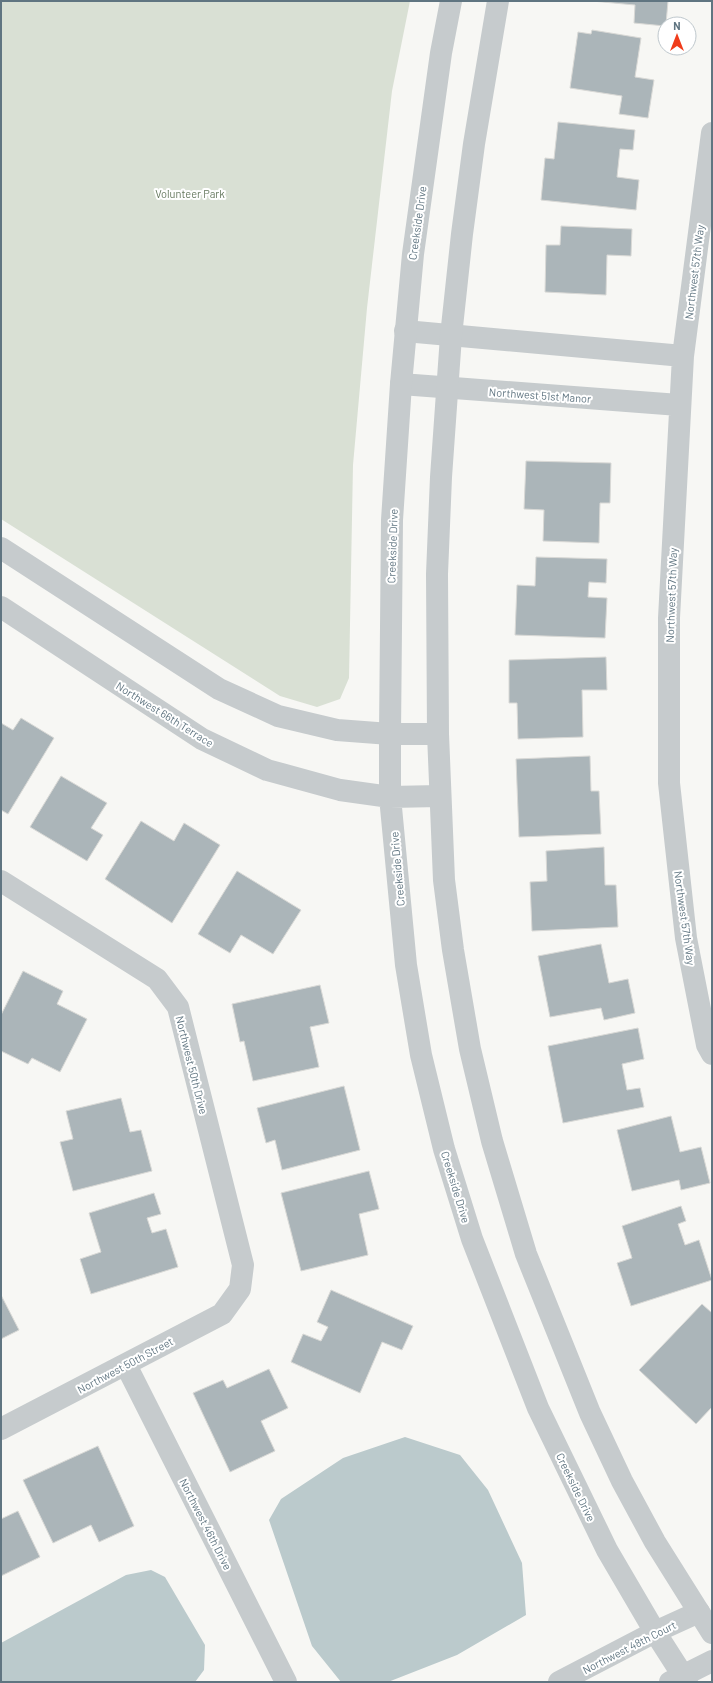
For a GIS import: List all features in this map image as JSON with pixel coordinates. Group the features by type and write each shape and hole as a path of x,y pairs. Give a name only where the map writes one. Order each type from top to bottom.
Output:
{"street":[{"name":"Creekside Drive","path":"451,1 441,53 413,254 400,384 392,520 390,797 406,965 421,1055 444,1149 472,1239 538,1408 607,1550 655,1632 680,1680"},
{"path":"498,1 474,144 462,234 451,336 441,477 437,574 439,796 444,880 453,950 470,1049 492,1141 526,1254 590,1413 622,1480 655,1542 712,1633"},
{"name":"Northwest 57th Way","path":"712,133 683,356 679,405 669,618 669,784 686,938 707,1045 712,1054"},
{"path":"405,331 683,356"},
{"name":"Northwest 51st Manor","path":"400,384 679,405"},
{"path":"1,548 219,689 278,716 337,730 390,734 438,734"},
{"name":"Northwest 66th Terrace","path":"1,608 202,739 268,770 340,790 390,797 439,796"},
{"name":"Northwest 50th Drive","path":"1,881 157,979 178,1007 243,1265 240,1290"},
{"name":"Northwest 50th Street","path":"1,1429 222,1314 240,1290"},
{"name":"Northwest 46th Drive","path":"126,1365 286,1682"},
{"name":"Northwest 48th Court","path":"559,1682 655,1632 699,1612"},
{"path":"680,1680 712,1661"}],"green space":[{"name":"Volunteer Park","path":"1,1 410,1 392,91 367,308 353,465 349,678 340,699 317,707 280,696 1,519"}],"shaded area":[{"path":"405,1437 460,1455 488,1490 522,1563 526,1615 457,1655 388,1682 341,1682 312,1646 269,1520 281,1499 343,1458"},
{"path":"151,1570 165,1577 205,1645 204,1670 195,1682 1,1682 1,1643 126,1575"}],"building":[{"path":"592,1 668,1 667,16 657,16 657,25 634,23 635,5"},
{"path":"592,30 641,38 635,77 654,80 648,118 619,114 622,96 570,88 578,32 591,34"},
{"path":"558,122 635,130 633,150 620,149 617,177 639,180 636,210 541,200 545,158 554,159"},
{"path":"561,226 632,229 631,256 607,255 606,295 545,292 546,245 560,245"},
{"path":"526,461 611,463 610,503 600,503 599,543 543,541 544,510 524,509"},
{"path":"536,557 607,559 606,583 589,582 588,597 607,598 605,638 515,635 517,585 535,586"},
{"path":"606,657 607,690 582,690 583,737 518,739 517,703 509,703 509,660"},
{"path":"21,718 54,738 8,814 1,810 1,723 13,730"},
{"path":"590,756 591,791 599,791 601,834 519,837 516,759"},
{"path":"61,776 107,803 91,828 103,835 87,861 30,827"},
{"path":"141,821 174,841 184,823 220,845 172,923 105,879"},
{"path":"604,847 605,885 616,885 618,927 532,931 530,882 547,881 546,851"},
{"path":"237,871 301,910 273,954 241,935 230,953 198,934"},
{"path":"601,944 609,983 628,979 635,1013 604,1020 601,1008 550,1017 538,956"},
{"path":"23,971 63,991 57,1004 87,1019 60,1072 32,1058 28,1064 1,1051 1,1015"},
{"path":"320,985 329,1023 310,1027 319,1067 253,1081 244,1041 240,1042 232,1004"},
{"path":"638,1028 644,1059 622,1064 627,1090 640,1088 644,1107 563,1123 548,1046"},
{"path":"344,1086 360,1150 282,1170 275,1140 266,1143 257,1108"},
{"path":"121,1098 130,1132 141,1130 152,1171 73,1191 60,1142 73,1139 66,1111"},
{"path":"671,1116 680,1152 701,1147 710,1183 681,1190 679,1180 632,1191 617,1130"},
{"path":"369,1171 379,1209 359,1214 368,1255 301,1271 281,1193"},
{"path":"154,1193 161,1214 147,1218 152,1233 166,1229 178,1267 91,1294 80,1259 101,1252 89,1213"},
{"path":"681,1206 686,1221 678,1224 685,1245 699,1240 712,1280 631,1306 617,1263 632,1258 622,1226"},
{"path":"331,1290 413,1326 402,1350 382,1342 360,1393 291,1362 303,1334 321,1341 328,1327 317,1322"},
{"path":"1,1295 19,1330 1,1339"},
{"path":"702,1304 712,1313 712,1407 696,1424 639,1370"},
{"path":"269,1369 288,1408 261,1421 275,1451 230,1472 193,1393 223,1380 227,1388"},
{"path":"98,1446 134,1526 99,1542 91,1525 53,1543 23,1480"},
{"path":"18,1511 40,1557 1,1576 1,1519"}]}
